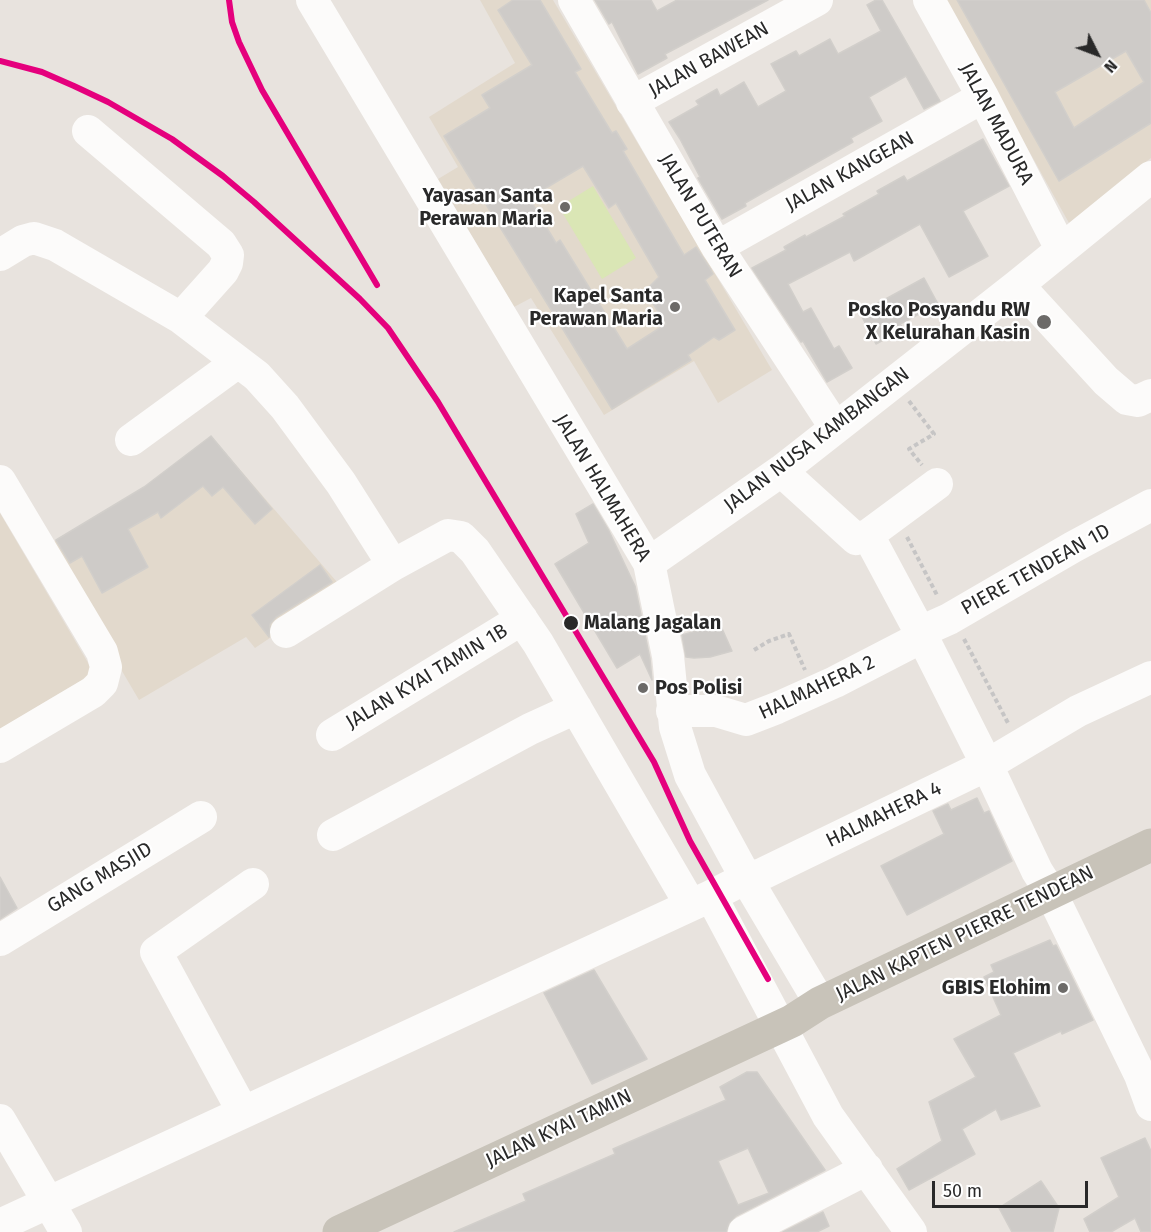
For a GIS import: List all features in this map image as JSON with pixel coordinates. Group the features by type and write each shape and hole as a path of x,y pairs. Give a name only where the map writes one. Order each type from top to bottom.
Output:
{"main road":[{"name":"JALAN KAPTEN PIERRE TENDEAN","path":"780,1026 820,1003 1151,845"},
{"name":"JALAN KYAI TAMIN","path":"339,1232 780,1026"}],"street":[{"name":"JALAN HALMAHERA","path":"312,0 649,563 668,656 672,711 690,776 746,878 820,1003"},
{"name":"JALAN PUTERAN","path":"574,0 717,247 835,427"},
{"name":"JALAN BAWEAN","path":"632,102 817,0"},
{"name":"JALAN MADURA","path":"929,0 983,97 1061,249"},
{"name":"JALAN KANGEAN","path":"717,247 983,97"},
{"path":"88,131 221,244 228,255 223,271 181,318"},
{"name":"JALAN NUSA KAMBANGAN","path":"649,563 781,471 1018,285 1151,177"},
{"path":"0,255 22,241 34,238 44,240 181,318 257,376 285,407 340,483 393,565"},
{"path":"1018,285 1106,381 1127,399 1138,401 1150,398"},
{"path":"131,440 238,362"},
{"path":"781,471 852,537 860,538 868,535 938,484"},
{"path":"0,481 102,652 106,667 102,683 93,692 0,747"},
{"name":"PIERE TENDEAN 1D","path":"921,634 1151,505"},
{"path":"286,632 393,565 448,535 461,537 475,551 522,619 576,708 780,1026 828,1116 911,1232"},
{"path":"868,535 987,765 1037,871 1051,894 1140,1075 1151,1105"},
{"name":"JALAN KYAI TAMIN 1B","path":"332,735 522,619"},
{"name":"HALMAHERA 2","path":"672,711 716,711 746,720 798,699 921,634"},
{"name":"HALMAHERA 4","path":"0,1225 746,878 762,874 987,765 1078,711 1151,677"},
{"path":"333,835 530,729 576,708"},
{"name":"GANG MASJID","path":"0,940 201,817"},
{"path":"243,1112 156,952 253,884"},
{"path":"0,1120 66,1232"},
{"path":"744,1232 867,1169"}],"path":[{"path":"894,381 934,434 909,449 938,484"},
{"path":"754,650 769,641 789,634 807,674 791,683 798,699"}],"shaded area":[{"name":"Yayasan Santa Perawan Maria","path":"480,0 553,0 772,370 718,403 694,361 604,415 531,298 514,307 438,179 458,167 429,117 515,63"},
{"path":"945,0 1151,0 1151,158 1069,223"},
{"path":"211,436 343,589 255,648 246,637 139,700 48,545 145,487"},
{"path":"0,513 94,673 0,729"}],"green space":[{"path":"593,186 636,258 602,279 559,207"}],"building":[{"path":"513,0 540,0 581,69 575,72 612,133 616,131 627,149 623,151 684,255 696,247 711,270 713,274 705,280 735,330 719,340 714,337 688,355 691,360 612,409 444,136 490,108 482,95 532,65 498,10","holes":["583,166 609,208 616,203 659,277 645,291 666,324 627,349 560,240 556,243 529,198"]},
{"path":"595,0 651,0 657,11 677,0 768,0 665,54 667,58 638,74 612,22 609,24"},
{"path":"876,0 882,0 940,101 924,109 906,76 869,97 882,121 851,138 853,142 745,203 746,206 722,219 669,122 699,105 696,101 717,89 720,96 744,82 758,107 786,91 771,64 796,51 799,56 830,39 838,54 881,31 867,5"},
{"path":"957,0 1144,0 1151,13 1151,123 1059,181","holes":["1126,51 1144,82 1074,128 1055,92"]},
{"path":"983,139 1009,186 963,211 988,256 949,277 920,224 854,261 850,252 788,284 803,312 811,308 834,349 839,346 852,368 827,382 803,341 801,342 752,268 786,250 784,247 805,235 806,237 845,216 843,214 879,194 877,191 904,176 907,181"},
{"path":"924,278 938,304 900,324 903,329 876,344 860,313"},
{"path":"211,436 272,509 255,524 223,487 212,496 203,486 161,518 158,512 128,529 148,567 102,593 82,556 70,563 56,540 144,487"},
{"path":"593,504 609,531 635,586 652,680 640,654 617,668 555,564 589,543 576,514"},
{"path":"320,565 332,582 276,617 270,624 269,637 252,615"},
{"path":"720,624 732,651 710,657 686,657 682,635"},
{"path":"977,798 984,813 989,811 1012,861 907,915 881,866 944,834 933,811 948,804 951,810"},
{"path":"0,877 17,908 0,919"},
{"path":"1050,940 1053,946 1056,945 1093,1020 1062,1034 1061,1031 1013,1053 1040,1106 1001,1120 996,1109 962,1129 975,1154 909,1190 897,1169 942,1141 929,1102 976,1077 954,1039 1001,1015 984,977 994,972 991,965"},
{"path":"594,970 647,1059 592,1084 544,993"},
{"path":"747,1072 757,1072 825,1170 736,1216 729,1223 726,1232 454,1232 526,1201 523,1194 615,1154 613,1149 726,1100 720,1087","holes":["748,1148 769,1193 738,1205 718,1161"]},
{"path":"1145,1138 1151,1151 1151,1232 1141,1232 1135,1218 1111,1232 1090,1232 1084,1219 1119,1197 1101,1158"},
{"path":"1041,1181 1059,1208 1053,1232 1012,1232 999,1208"},
{"path":"823,1212 829,1226 817,1232 783,1232"}],"transit line":[{"path":"229,0 232,22 239,42 262,90 377,285"},
{"path":"0,61 42,72 74,86 108,102 172,139 254,202 360,299 388,328 438,402 654,762 690,841 768,979"}],"place":[{"name":"Yayasan Santa Perawan Maria","path":"565,207"},
{"name":"Kapel Santa Perawan Maria","path":"675,307"},
{"name":"Posko Posyandu RW X Kelurahan Kasin","path":"1044,322"},
{"name":"Malang Jagalan","path":"571,623"},
{"name":"Pos Polisi","path":"643,688"},
{"name":"GBIS Elohim","path":"1063,988"}]}
